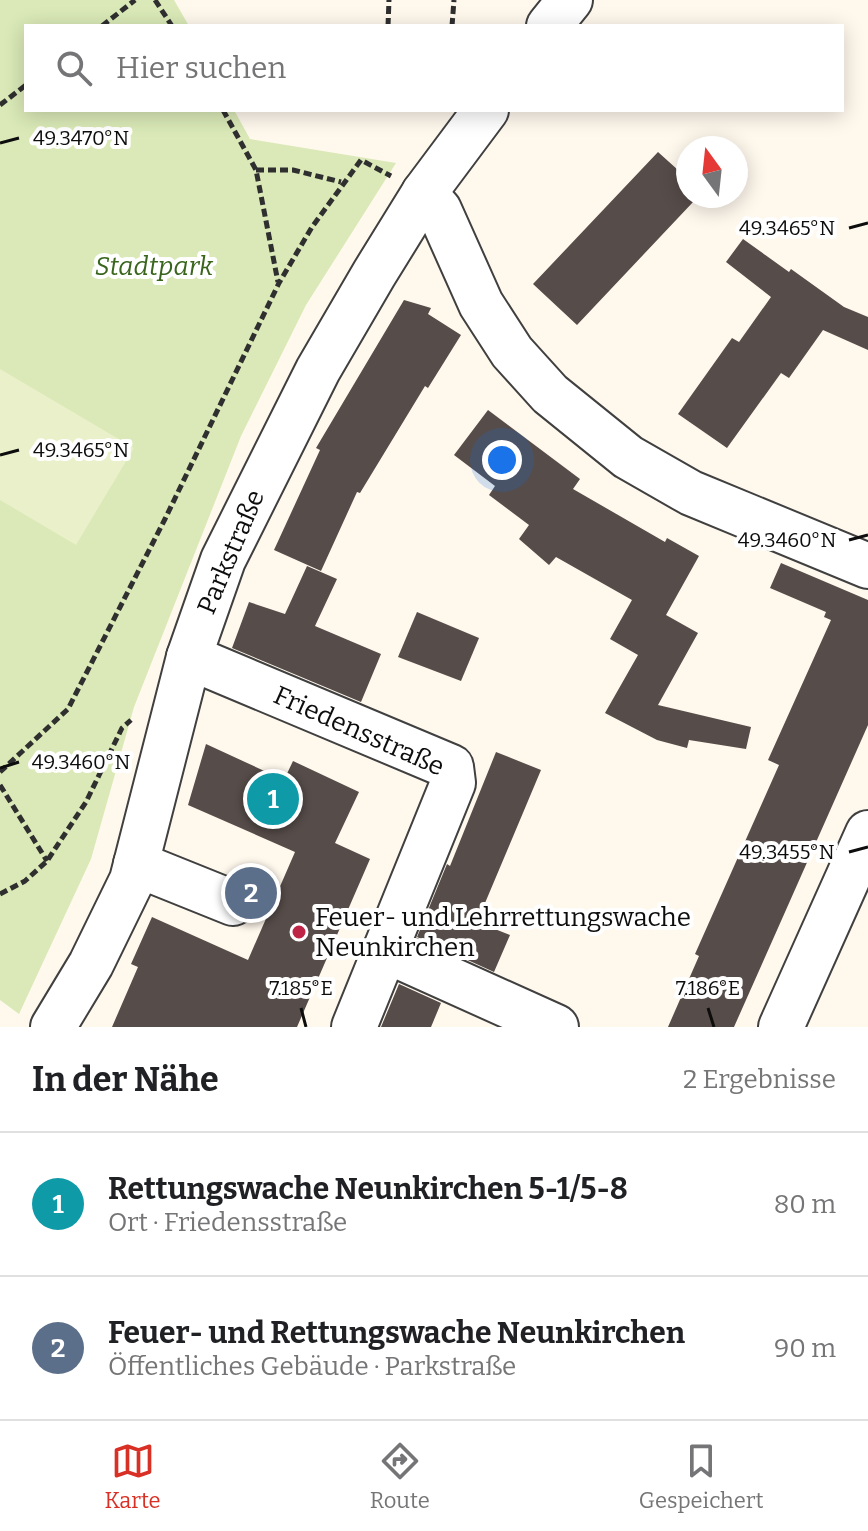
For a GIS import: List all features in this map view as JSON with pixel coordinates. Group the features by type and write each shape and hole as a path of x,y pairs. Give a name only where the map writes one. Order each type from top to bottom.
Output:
{"street":[{"path":"551,24 570,0"},
{"name":"Parkstraße","path":"57,1026 132,880 189,657 223,560 318,370 424,193 485,112"},
{"path":"424,193 439,210 481,304 512,352 550,394 628,457 691,493 868,566"},
{"name":"Friedensstraße","path":"189,657 451,767 454,773 453,783 354,1027"},
{"path":"781,1027 868,833"},
{"path":"136,864 233,903"},
{"path":"385,950 556,1027"}],"path":[{"path":"105,24 135,0"},
{"path":"155,0 171,24"},
{"path":"388,24 389,0"},
{"path":"452,24 454,0"},
{"path":"0,105 24,87"},
{"path":"224,112 256,170 279,283"},
{"path":"0,772 68,709 165,519 279,283 342,182 361,160 424,193"},
{"path":"256,170 293,170 342,182"},
{"path":"0,894 25,881 47,861 86,802 122,728 135,716 170,726"},
{"path":"0,785 47,861"}],"green space":[{"name":"Stadtpark","path":"0,0 174,0 188,24 24,24 24,112 235,112 250,139 396,163 306,305 241,436 134,707 91,859 19,1014 0,1000"},
{"path":"0,369 134,448 76,545 0,500"}],"building":[{"path":"658,152 676,168 676,208 687,208 577,325 533,284"},
{"path":"743,239 844,307 868,317 868,350 823,330 789,378 781,373 727,448 678,414 732,338 739,342 771,297 726,262"},
{"path":"404,300 431,308 428,314 461,335 428,388 425,386 360,493 357,492 321,571 274,550 320,450 316,448"},
{"path":"488,410 580,479 573,489 665,542 667,538 699,556 666,615 698,633 658,705 751,727 746,749 689,740 687,748 657,740 605,713 638,655 610,639 632,600 556,557 549,565 519,539 529,525 489,495 495,486 454,455"},
{"path":"781,563 868,600 868,725 734,1027 668,1027 699,956 695,954 779,765 768,760 831,620 824,617 826,612 770,588"},
{"path":"307,566 337,579 315,626 381,654 361,702 232,648 249,602 285,614"},
{"path":"417,612 479,638 461,681 398,657"},
{"path":"206,744 284,780 293,761 359,792 335,843 370,859 297,1027 112,1027 138,967 131,964 152,917 248,960 295,852 188,805"},
{"path":"496,752 541,770 477,922 510,935 494,972 417,937 447,864 450,866"},
{"path":"399,984 441,1003 431,1027 381,1027"}],"place":[{"name":"Rettungswache Neunkirchen 5-1/5-8","path":"273,799"},
{"name":"Feuer- und Rettungswache Neunkirchen","path":"251,893"},
{"name":"Feuer- und Lehrrettungswache Neunkirchen","path":"299,932"}]}
